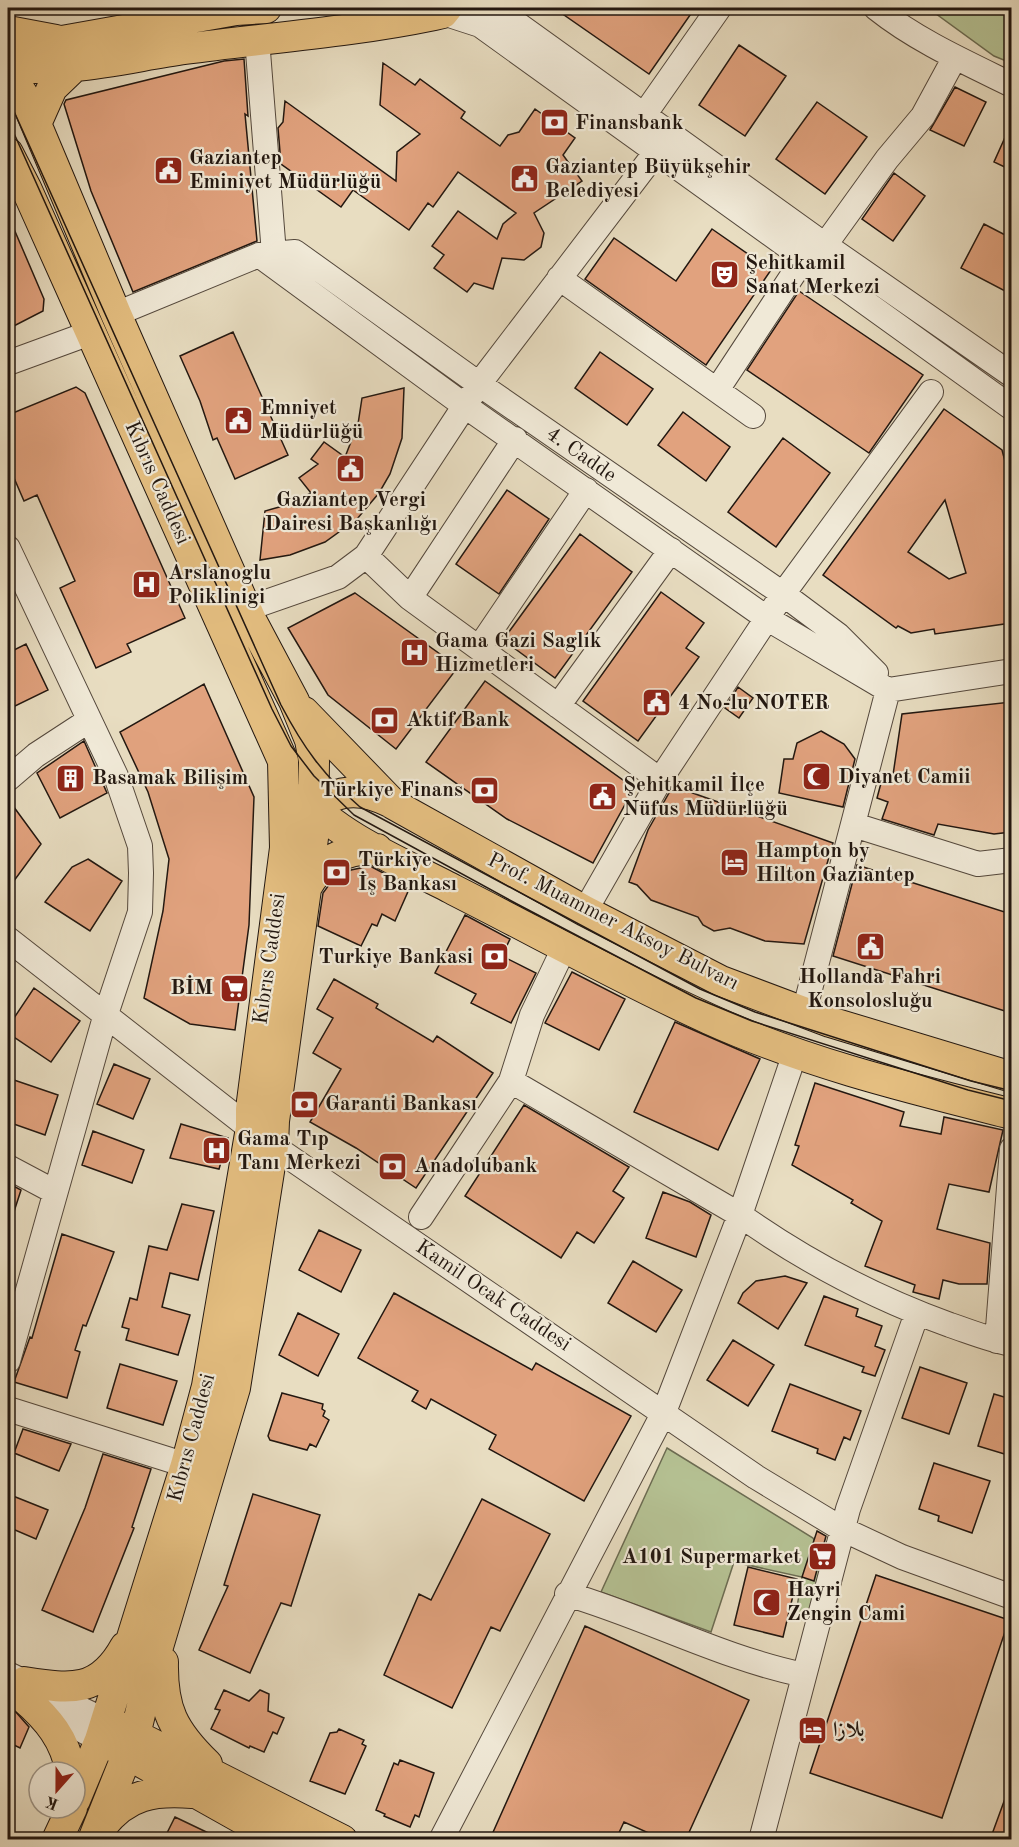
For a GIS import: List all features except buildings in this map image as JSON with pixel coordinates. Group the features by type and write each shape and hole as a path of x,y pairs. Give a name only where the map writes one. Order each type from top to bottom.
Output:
{"main road":[{"path":"8,31 70,52 246,8"},
{"path":"8,64 13,56 257,39 444,9"},
{"path":"36,124 70,52"},
{"path":"8,71 26,100 116,314 246,609 294,701 310,740 314,761 314,808 306,888 262,1137 234,1388 151,1628 132,1745 94,1837"},
{"name":"Kıbrıs Caddesi","path":"8,153 26,188 283,761 285,848 250,1109 262,1137 207,1386 186,1465 151,1628 87,1769"},
{"name":"Prof. Muammer Aksoy Bulvarı","path":"294,701 393,804 585,911 721,981 804,1012 1011,1077"},
{"name":"Prof. Muammer Aksoy Bulvarı","path":"283,761 314,808 377,849 709,1019 795,1053 888,1082 1011,1114"},
{"path":"285,848 299,824 321,801 332,796 355,793 381,798 393,804"},
{"path":"306,888 317,871 333,858 353,850 377,849"},
{"path":"16,1686 64,1688 86,1686 107,1672 151,1628"},
{"path":"151,1628 163,1695 172,1723 191,1748 220,1777"},
{"path":"16,1686 60,1737 67,1760"},
{"path":"103,1730 132,1745 220,1777 342,1839"},
{"path":"132,1745 192,1793 280,1839"},
{"path":"94,1837 114,1810 129,1802 147,1794 164,1791 192,1793"}],"street":[{"path":"495,8 825,245 1011,375"},
{"path":"644,115 719,8"},
{"path":"876,8 955,57 1011,85"},
{"path":"444,9 480,25 1011,408"},
{"path":"257,39 268,258"},
{"path":"825,245 887,159 923,116 955,57"},
{"path":"246,609 338,577 366,556 479,384 657,152"},
{"name":"4. Cadde","path":"268,258 295,252 479,384 783,594 838,635 875,671 888,690"},
{"path":"116,314 268,258"},
{"path":"268,258 465,406 768,619 888,690 1011,670"},
{"path":"717,390 804,258"},
{"path":"560,278 753,416"},
{"path":"8,363 90,333"},
{"path":"585,911 660,780 783,594 931,392"},
{"path":"410,598 515,439"},
{"path":"478,648 586,490"},
{"path":"558,706 671,550"},
{"path":"366,556 410,598 660,780"},
{"path":"8,1361 105,1017 140,912 140,846 116,776 10,562"},
{"path":"804,1012 888,690"},
{"path":"8,779 36,755 88,721"},
{"path":"854,825 978,864 1011,860"},
{"name":"Kamil Ocak Caddesi","path":"8,939 105,1017 262,1137 756,1477 842,1529 902,1557 1011,1597"},
{"path":"422,1216 511,1081 532,1016 565,946"},
{"path":"441,1839 664,1412 740,1215 795,1053"},
{"path":"511,1081 740,1215 836,1275 916,1312 1004,1342 1011,1149"},
{"path":"8,1167 55,1192"},
{"path":"767,1838 804,1674 842,1529 916,1312"},
{"path":"8,1409 186,1465"},
{"path":"567,1594 602,1604 704,1645 771,1668 804,1674"},
{"path":"16,1686 103,1730"}],"green space":[{"path":"928,8 1011,8 1011,63 994,56"},
{"path":"667,1448 813,1538 824,1557 810,1620 795,1619 802,1577 734,1562 711,1632 601,1592"}],"tram line":[{"path":"8,98 281,705 315,760 347,795 360,807 700,989 755,1012 971,1081 1012,1091"},
{"path":"8,120 272,709 291,746 314,776 354,815 696,998 752,1021 968,1090 1012,1101"}],"place":[{"name":"Finansbank","path":"554,123"},
{"name":"Gaziantep Eminiyet Müdürlüğü","path":"168,170"},
{"name":"Gaziantep Büyükşehir Belediyesi","path":"524,179"},
{"name":"Şehitkamil Sanat Merkezi","path":"724,275"},
{"name":"Emniyet Müdürlüğü","path":"239,420"},
{"name":"Gaziantep Vergi Dairesi Başkanlığı","path":"351,469"},
{"name":"Arslanoglu Poliklinigi","path":"147,585"},
{"name":"Gama Gazi Saglık Hizmetleri","path":"414,653"},
{"name":"4 No-lu NOTER","path":"657,703"},
{"name":"Aktif Bank","path":"385,720"},
{"name":"Diyanet Camii","path":"817,777"},
{"name":"Basamak Bilişim","path":"71,778"},
{"name":"Türkiye Finans","path":"484,790"},
{"name":"Şehitkamil İlçe Nüfus Müdürlüğü","path":"602,797"},
{"name":"Hampton by Hilton Gaziantep","path":"735,863"},
{"name":"Türkiye İş Bankası","path":"337,872"},
{"name":"Hollanda Fahri Konsolosluğu","path":"870,946"},
{"name":"Turkiye Bankasi","path":"494,957"},
{"name":"BİM","path":"234,988"},
{"name":"Garanti Bankası","path":"304,1104"},
{"name":"Gama Tıp Tanı Merkezi","path":"216,1151"},
{"name":"Anadolubank","path":"393,1166"},
{"name":"A101 Supermarket","path":"822,1557"},
{"name":"Hayri Zengin Cami","path":"766,1602"},
{"name":"بلازا","path":"812,1730"}]}
